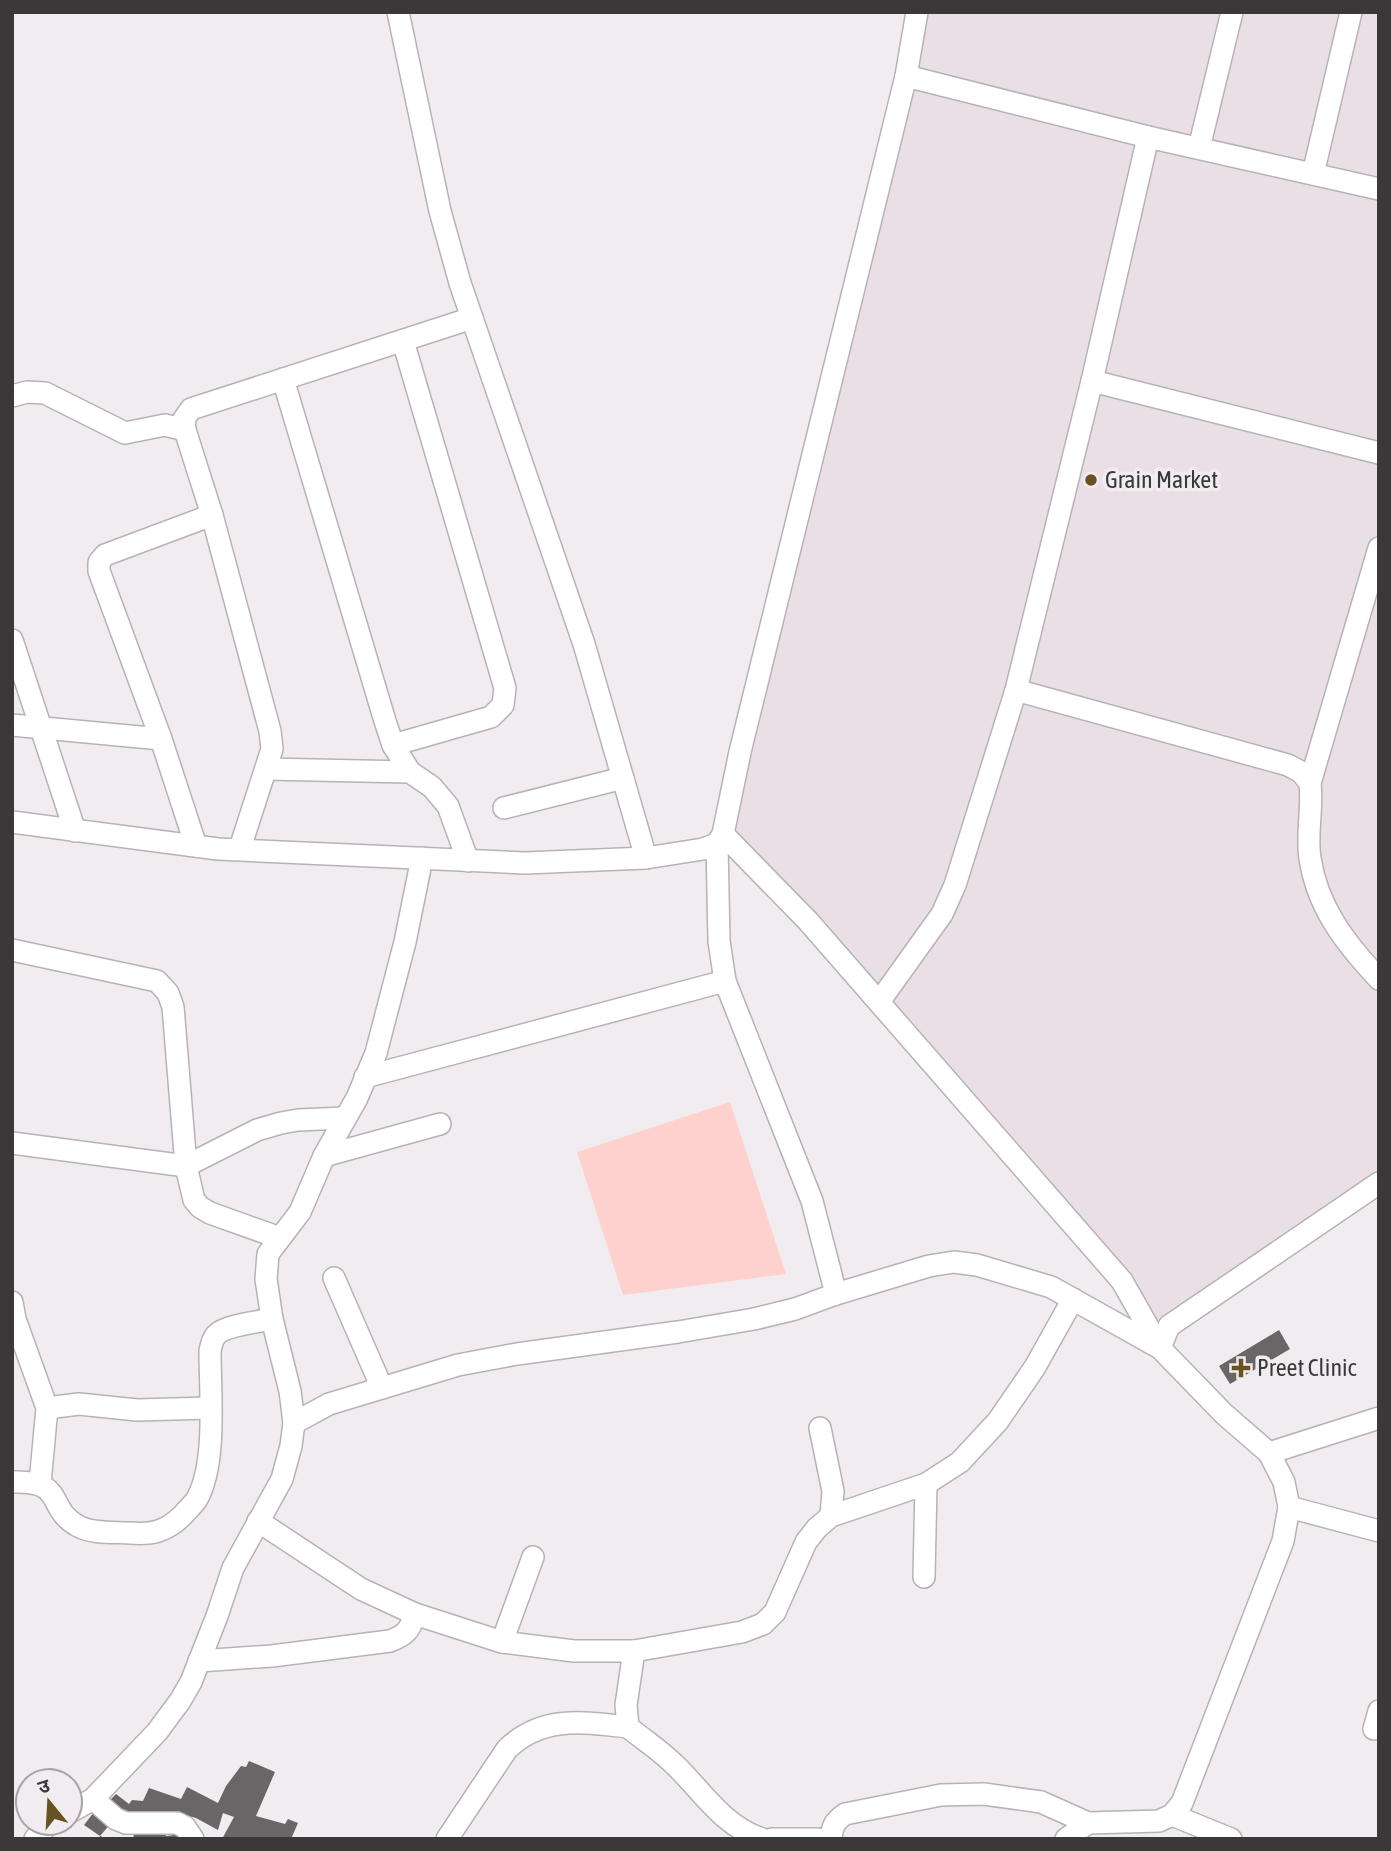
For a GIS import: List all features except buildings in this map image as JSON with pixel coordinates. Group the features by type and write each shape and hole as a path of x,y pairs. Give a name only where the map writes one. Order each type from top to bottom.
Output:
{"street":[{"path":"398,12 440,211 472,318 584,644 646,859"},
{"path":"836,1294 812,1202 725,981 719,941 720,839 906,76 917,12"},
{"path":"1199,148 1232,12"},
{"path":"1313,174 1351,12"},
{"path":"906,76 1149,137 1379,189"},
{"path":"879,1002 942,914 955,885 1016,690 1149,137"},
{"path":"240,848 272,749 270,732 184,419 191,409 472,318"},
{"path":"393,745 491,717 503,705 505,688 402,341"},
{"path":"284,379 393,745 410,772 432,786 448,806 468,861"},
{"path":"1092,382 1379,453"},
{"path":"12,396 27,392 45,393 125,433 165,425 185,430"},
{"path":"196,846 161,739 99,571 99,562 105,555 212,515"},
{"path":"1379,548 1310,783 1310,857 1318,891 1326,911 1343,938 1379,979"},
{"path":"12,640 75,831"},
{"path":"1016,690 1288,765 1301,772 1310,783"},
{"path":"12,725 161,739"},
{"path":"266,769 410,772"},
{"path":"504,808 623,778"},
{"path":"12,822 196,846 525,863 646,859 703,849 720,839"},
{"path":"720,839 808,921 1122,1281 1160,1348 1224,1414 1269,1454 1284,1482 1289,1507 1283,1541 1226,1693 1182,1803 1172,1815 1159,1821 1088,1823 1041,1802 964,1793 845,1814 837,1819 832,1828 831,1839"},
{"path":"84,1804 93,1799 157,1732 180,1701 199,1661 233,1568 282,1479 291,1446 293,1423 290,1391 271,1320 266,1279 268,1254 299,1212 376,1053 405,942 422,858"},
{"path":"12,950 157,981 168,993 173,1007 186,1166 194,1199 210,1213 280,1238"},
{"path":"365,1077 725,981"},
{"path":"12,1143 186,1166 257,1130 298,1120 345,1118"},
{"path":"324,1156 440,1124"},
{"path":"1160,1348 1169,1326 1379,1183"},
{"path":"293,1423 329,1404 458,1365 754,1320 929,1266 954,1262 977,1265 1051,1287 1160,1348"},
{"path":"334,1278 382,1388"},
{"path":"258,1521 361,1589 415,1614 502,1642 574,1651 634,1651 743,1632 764,1624 775,1612 806,1542 831,1516 926,1484 960,1462 998,1421 1035,1367 1073,1299"},
{"path":"12,1302 15,1319 47,1408 40,1483"},
{"path":"12,1482 40,1483 48,1489 67,1517 77,1525 93,1531 144,1535 158,1533 174,1524 196,1500 209,1455 210,1352 214,1337 221,1331 271,1320"},
{"path":"47,1408 79,1404 137,1410 209,1408"},
{"path":"1269,1454 1379,1418"},
{"path":"820,1428 833,1491 831,1516"},
{"path":"924,1577 926,1484"},
{"path":"1289,1507 1379,1531"},
{"path":"502,1642 533,1557"},
{"path":"199,1661 272,1656 390,1641 402,1637 411,1629 415,1614"},
{"path":"628,1727 626,1705 634,1651"},
{"path":"447,1839 507,1749 519,1737 558,1723 578,1721 628,1727 674,1764 727,1821 745,1833 762,1839"},
{"path":"93,1799 116,1819 126,1823 177,1823 185,1826 193,1839"},
{"path":"1172,1815 1231,1839"},
{"path":"1066,1839 1088,1823"},
{"path":"772,1839 818,1839"}],"shaded area":[{"name":"Grain Market","path":"915,12 1379,12 1379,1175 1158,1321 1127,1279 891,1000 721,829"},
{"path":"730,1102 786,1274 623,1295 577,1152"}],"place":[{"name":"Grain Market","path":"1091,480"},
{"name":"Preet Clinic","path":"1241,1368"}]}
